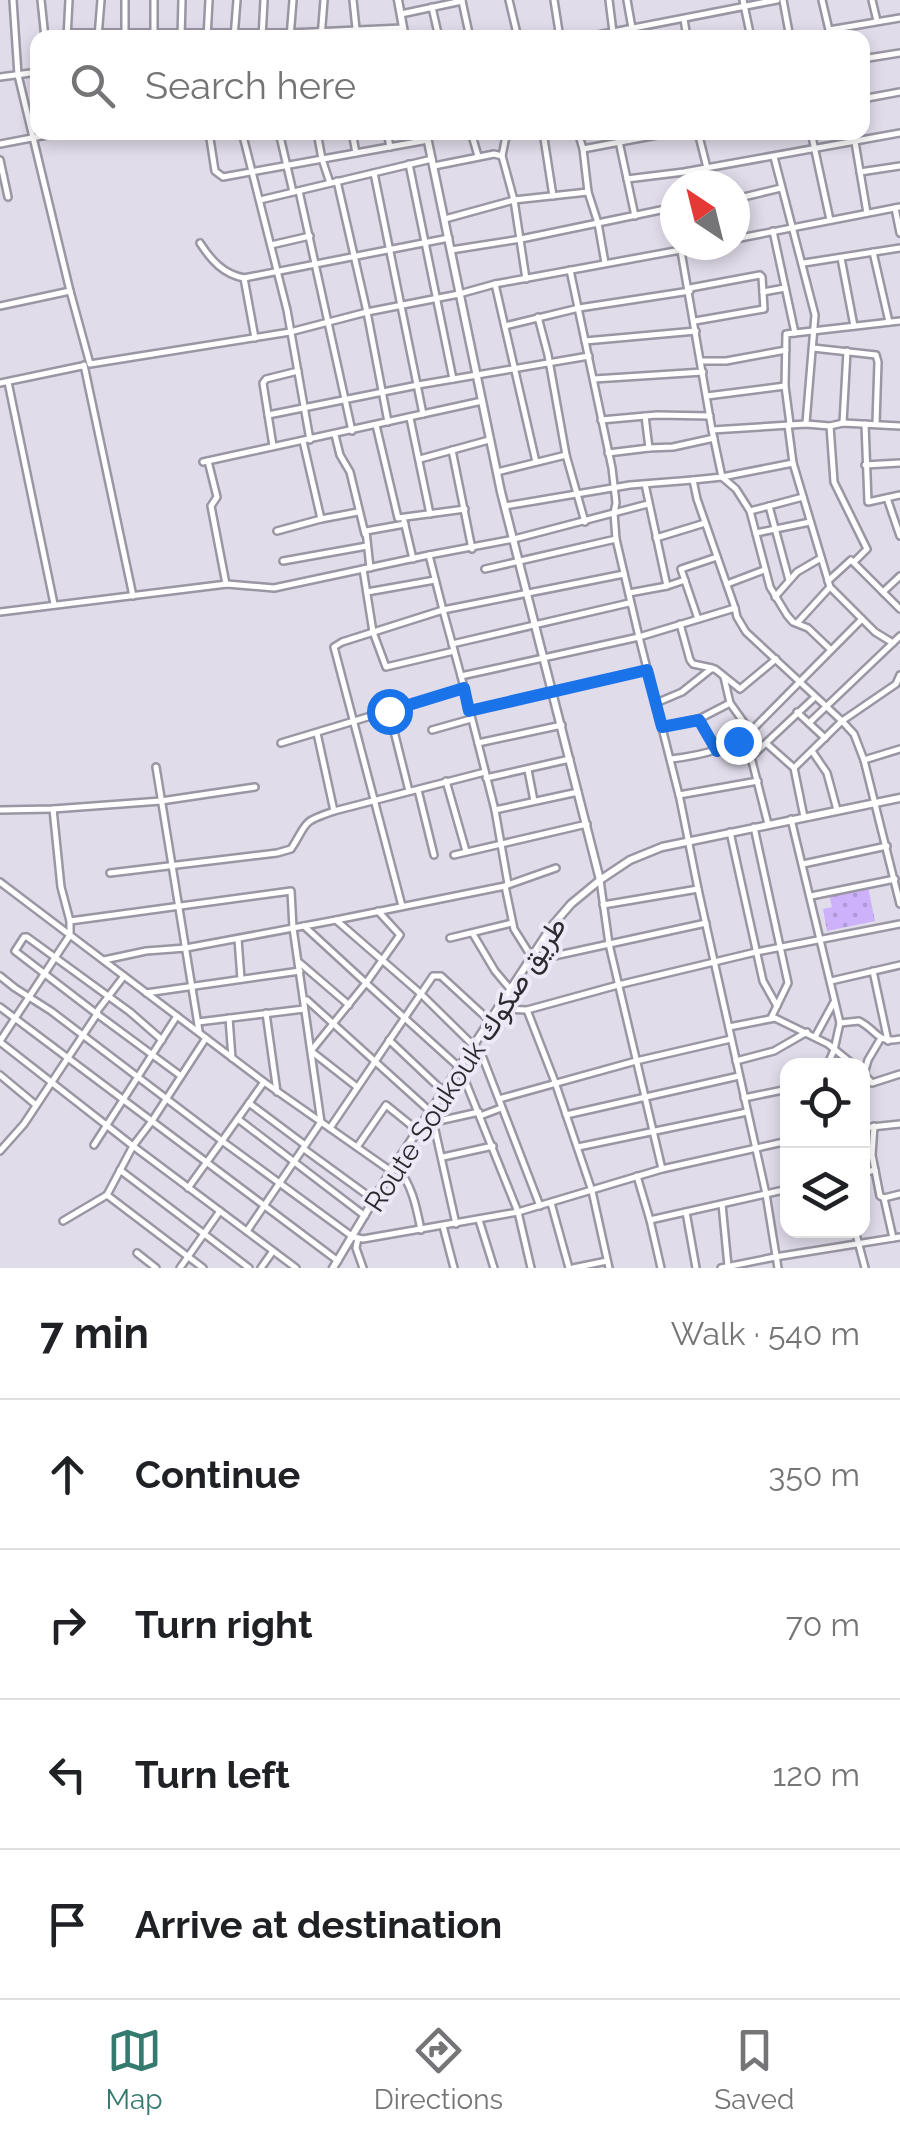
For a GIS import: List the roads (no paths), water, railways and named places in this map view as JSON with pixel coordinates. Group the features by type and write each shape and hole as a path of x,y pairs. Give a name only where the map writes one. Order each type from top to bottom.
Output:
{"street":[{"path":"12,0 18,74 30,129"},
{"path":"41,0 44,30"},
{"path":"67,30 70,0"},
{"path":"98,30 101,0"},
{"path":"125,0 125,30"},
{"path":"154,0 154,30"},
{"path":"181,30 182,0"},
{"path":"207,30 209,0"},
{"path":"235,30 238,0"},
{"path":"262,30 264,0"},
{"path":"290,30 293,0"},
{"path":"321,30 324,0"},
{"path":"353,0 356,30"},
{"path":"387,30 403,28 398,0"},
{"path":"509,0 516,30"},
{"path":"554,0 559,30"},
{"path":"609,0 614,30"},
{"path":"627,0 632,28"},
{"path":"623,30 780,0 788,30"},
{"path":"822,0 829,30"},
{"path":"872,0 877,22"},
{"path":"400,14 462,1 468,30"},
{"path":"744,4 749,30"},
{"path":"432,8 437,30"},
{"path":"684,18 686,30"},
{"path":"852,30 900,18"},
{"path":"870,59 900,53"},
{"path":"0,78 30,73"},
{"path":"870,97 900,92"},
{"path":"870,139 900,133"},
{"path":"0,144 30,138"},
{"path":"32,140 87,365 133,596"},
{"path":"210,140 219,176 322,160 414,140"},
{"path":"244,140 278,272 298,370 321,519"},
{"path":"282,140 310,236 352,431"},
{"path":"318,140 322,160 334,182 367,312 388,422"},
{"path":"354,140 356,153"},
{"path":"388,140 390,147"},
{"path":"428,140 497,472 600,880 609,944 662,1169"},
{"path":"473,140 478,156"},
{"path":"504,140 502,156 514,200 526,279"},
{"path":"543,140 553,196"},
{"path":"580,140 605,263"},
{"path":"583,149 630,140"},
{"path":"700,140 707,168"},
{"path":"813,140 830,220"},
{"path":"627,179 865,140"},
{"path":"619,142 635,216"},
{"path":"855,142 867,213"},
{"path":"259,200 409,164 502,156"},
{"path":"774,156 815,315 806,424"},
{"path":"0,160 8,198"},
{"path":"409,164 453,379"},
{"path":"860,172 900,166"},
{"path":"374,173 424,414"},
{"path":"750,195 782,188"},
{"path":"445,219 514,200 588,192"},
{"path":"750,236 898,208 900,233"},
{"path":"450,250 660,210"},
{"path":"773,231 795,333"},
{"path":"271,245 310,236"},
{"path":"200,243 217,266 231,276 244,278 449,238"},
{"path":"803,263 900,248"},
{"path":"873,252 890,322"},
{"path":"54,605 4,383 87,365 290,332 496,284 660,254"},
{"path":"840,258 854,326"},
{"path":"683,260 722,477 736,489 750,511 764,570 786,616 808,628 832,650"},
{"path":"570,270 614,488 616,539 680,795 766,1194 778,1268"},
{"path":"506,326 579,308 760,275 765,307 761,310 695,321"},
{"path":"244,278 255,338"},
{"path":"496,284 536,462"},
{"path":"764,292 785,288"},
{"path":"0,306 70,291"},
{"path":"538,317 566,454 585,522"},
{"path":"893,643 877,634 828,584 793,463 785,386 786,334 900,320"},
{"path":"586,341 696,331"},
{"path":"813,348 876,355 876,424"},
{"path":"702,361 726,361 786,350"},
{"path":"843,423 847,350"},
{"path":"268,415 589,356"},
{"path":"273,448 264,380 298,370"},
{"path":"594,379 703,372"},
{"path":"707,396 785,386"},
{"path":"227,584 211,506 216,497 205,461 482,401"},
{"path":"646,416 648,448"},
{"path":"601,420 710,416"},
{"path":"410,418 430,514"},
{"path":"376,424 396,515 404,521 413,559"},
{"path":"865,424 868,502 900,495"},
{"path":"608,453 673,447 713,434 789,425 900,426"},
{"path":"830,426 834,482 867,550 854,562"},
{"path":"335,434 340,456 350,472 367,546 367,592 373,632 386,667 631,603"},
{"path":"420,458 490,440"},
{"path":"452,450 472,549"},
{"path":"497,472 566,454"},
{"path":"505,506 614,488 722,477 793,463"},
{"path":"865,465 900,463"},
{"path":"693,480 737,617 746,632 854,734 888,848 900,904"},
{"path":"644,484 667,586"},
{"path":"750,511 802,498"},
{"path":"888,498 900,536"},
{"path":"0,612 227,584 274,588 514,540 648,504"},
{"path":"769,506 789,580"},
{"path":"364,534 430,514 464,509"},
{"path":"277,531 358,512"},
{"path":"656,538 706,522"},
{"path":"756,534 810,522"},
{"path":"485,569 616,539"},
{"path":"283,561 367,546"},
{"path":"429,556 495,810 512,923 530,959 706,922"},
{"path":"698,619 682,567 717,557"},
{"path":"776,598 797,572 820,558"},
{"path":"797,623 850,560 900,609"},
{"path":"727,584 764,570"},
{"path":"402,906 334,647 443,610 624,574"},
{"path":"883,592 900,576"},
{"path":"367,592 435,580"},
{"path":"628,593 685,580"},
{"path":"461,676 638,637 734,608"},
{"path":"670,758 717,751 747,734 862,619"},
{"path":"680,624 693,664 715,669 740,689 776,659"},
{"path":"809,723 900,636"},
{"path":"656,703 682,692 715,669"},
{"path":"469,711 647,670"},
{"path":"794,768 842,722 898,686 900,675"},
{"path":"723,676 730,703 747,734 768,824"},
{"path":"281,742 464,688"},
{"path":"751,757 815,697"},
{"path":"662,727 699,720 730,703"},
{"path":"389,711 409,791"},
{"path":"797,712 825,738"},
{"path":"432,730 472,719"},
{"path":"699,720 717,751"},
{"path":"478,744 562,725"},
{"path":"317,734 334,810"},
{"path":"767,744 794,768 804,816"},
{"path":"864,760 900,749"},
{"path":"812,751 827,773 837,810"},
{"path":"110,873 277,853 292,849 309,820 334,810 417,788 570,759"},
{"path":"62,1221 107,1195 132,1146 182,1076 203,1036 156,767"},
{"path":"527,769 534,802"},
{"path":"680,795 758,781"},
{"path":"446,782 466,852"},
{"path":"0,810 161,800 255,788"},
{"path":"417,788 434,855"},
{"path":"495,810 578,792"},
{"name":"Route Soukouk طريق صكوك","path":"335,1265 356,1238 374,1200 530,959 565,911 600,880 646,852 900,798"},
{"path":"52,809 70,935 0,1041 296,1268"},
{"path":"792,819 840,1023 830,1058"},
{"path":"454,855 586,824"},
{"path":"754,828 788,985 771,1018"},
{"path":"730,832 763,981 777,1006"},
{"path":"804,864 900,848"},
{"path":"104,960 336,920 507,885 556,868"},
{"path":"0,882 277,1092 394,1168 408,1180 421,1230"},
{"path":"811,896 897,882"},
{"path":"603,905 698,889"},
{"path":"70,922 291,891 292,928 320,1122 247,1231"},
{"path":"311,1051 384,961 400,935 378,911"},
{"path":"336,920 420,993 484,1058 540,1206"},
{"path":"450,938 512,923"},
{"path":"499,1009 527,1010 780,946 900,924"},
{"path":"304,926 460,1068 518,1212 531,1268"},
{"path":"473,934 511,990"},
{"path":"162,1040 25,936 16,948 16,952 182,1076"},
{"path":"238,939 241,979"},
{"path":"298,961 348,1005"},
{"path":"831,981 900,965"},
{"path":"146,992 300,971"},
{"path":"870,1058 885,1040 874,971"},
{"path":"0,976 356,1238 518,1212 662,1169 780,1143"},
{"path":"0,1151 37,1106 124,976"},
{"path":"330,1128 433,976 441,976 490,1022"},
{"path":"304,998 431,1112 456,1224"},
{"path":"815,1037 834,1002"},
{"path":"0,1008 264,1206 335,1265"},
{"path":"198,1022 306,1008"},
{"path":"527,1010 592,1190 608,1264 574,1268 551,1202"},
{"path":"266,1013 277,1092"},
{"path":"94,1145 177,1016"},
{"path":"230,1018 232,1058"},
{"path":"729,1027 771,1018 780,1020 828,1044 844,1058"},
{"path":"840,1023 859,1021 885,1040 900,1039"},
{"path":"736,1060 774,1050 807,1032"},
{"path":"499,1099 636,1060 731,1039"},
{"path":"389,1040 444,1092"},
{"path":"311,1051 357,1087"},
{"path":"870,1082 900,1074"},
{"path":"0,1075 37,1106"},
{"path":"566,1115 739,1076"},
{"path":"188,1188 264,1082"},
{"path":"744,1098 780,1091"},
{"path":"249,1103 374,1200"},
{"path":"357,1147 386,1105 418,1130"},
{"path":"434,1122 502,1108"},
{"path":"578,1147 747,1112"},
{"path":"238,1119 365,1216"},
{"path":"870,1127 900,1125"},
{"path":"722,1204 726,1268 897,1238 880,1196 872,1155 874,1126"},
{"path":"443,1157 493,1146"},
{"path":"120,1170 249,1268"},
{"path":"870,1171 875,1170"},
{"path":"637,1176 661,1268"},
{"path":"650,1220 780,1191"},
{"path":"884,1198 900,1194"},
{"path":"107,1195 203,1268"},
{"path":"180,1268 220,1211"},
{"path":"686,1212 696,1268"},
{"path":"478,1220 494,1268"},
{"path":"443,1226 454,1268"},
{"path":"356,1238 363,1268"},
{"path":"857,1238 865,1268"},
{"path":"261,1268 273,1250"},
{"path":"137,1254 156,1268"}]}
